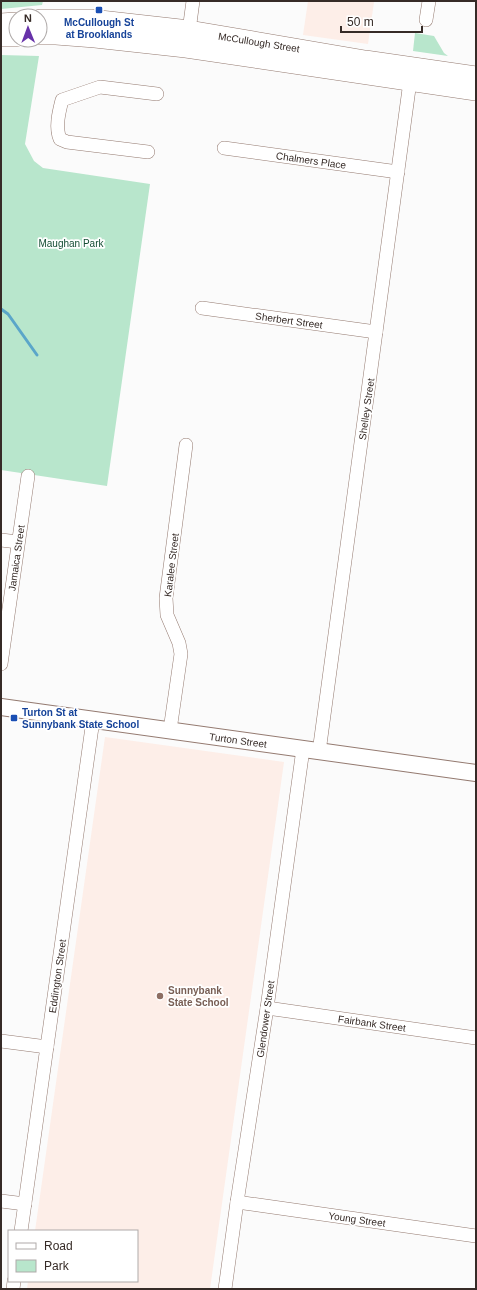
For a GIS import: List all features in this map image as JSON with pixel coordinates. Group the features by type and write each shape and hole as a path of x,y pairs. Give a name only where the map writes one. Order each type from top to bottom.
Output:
{"main road":[{"name":"McCullough Street","path":"48,19 91,19 188,39 365,60 476,91"},
{"name":"McCullough Street","path":"48,36 188,39"},
{"name":"McCullough Street","path":"411,73 476,76"}],"street":[{"path":"188,39 193,1"},
{"path":"426,20 429,1"},
{"name":"Shelley Street","path":"319,752 411,73"},
{"path":"148,152 67,142 60,139 57,131 60,107 62,100 100,87 157,94"},
{"name":"Chalmers Place","path":"224,148 398,172"},
{"name":"Sherbert Street","path":"202,308 376,332"},
{"name":"Karalee Street","path":"170,730 181,654 179,643 167,615 166,598 186,445"},
{"name":"Jamaica Street","path":"1,664 28,476"},
{"path":"1,540 18,542"},
{"name":"Turton Street","path":"1,707 476,773"},
{"name":"Eddington Street","path":"21,1230 93,720"},
{"name":"Glendower Street","path":"225,1289 267,1008 303,749"},
{"name":"Fairbank Street","path":"267,1008 476,1038"},
{"path":"1,1041 47,1047"},
{"path":"1,1201 25,1204"},
{"name":"Young Street","path":"237,1202 476,1236"}],"shaded area":[{"path":"308,1 374,2 368,44 303,35"},
{"name":"Sunnybank State School","path":"105,737 284,762 210,1289 27,1289 28,1282 138,1282 138,1230 35,1230"}],"green space":[{"path":"1,1 43,1 42,5 1,9"},
{"path":"415,33 434,36 444,53 448,56 413,51"},
{"name":"Maughan Park","path":"1,55 39,56 25,144 34,161 43,168 150,184 107,486 1,470"}],"waterway":[{"path":"1,309 8,314 37,355"}],"place":[{"name":"McCullough St at Brooklands","path":"99,10"},
{"name":"Turton St at Sunnybank State School","path":"14,718"},
{"name":"Sunnybank State School","path":"160,996"}]}
